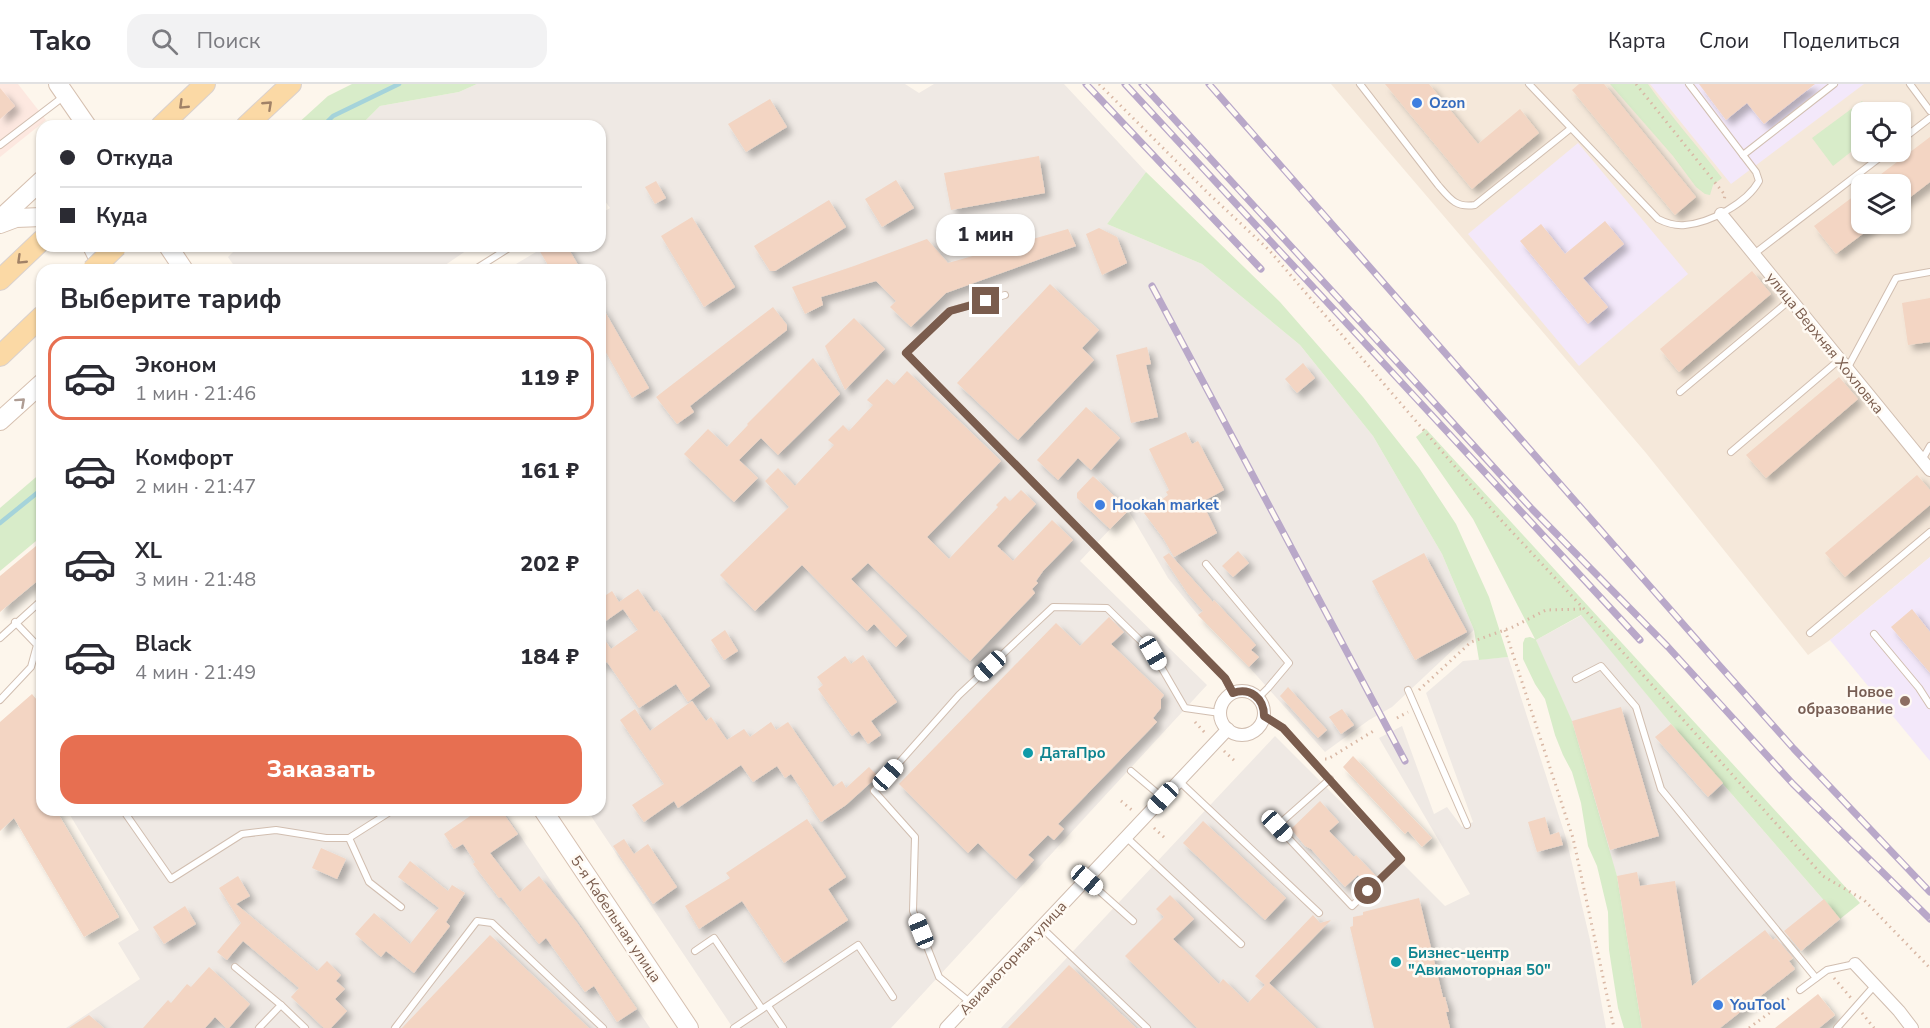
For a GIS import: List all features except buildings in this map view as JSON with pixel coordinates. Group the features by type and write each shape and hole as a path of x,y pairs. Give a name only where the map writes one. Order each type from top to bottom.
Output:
{"main road":[{"path":"167,120 205,84"},
{"path":"252,120 291,84"},
{"path":"0,280 36,246"},
{"path":"98,264 111,252"},
{"path":"0,356 36,322"}],"street":[{"path":"62,90 83,120"},
{"path":"0,219 36,186"},
{"name":"улица Верхняя Хохловка","path":"1721,214 1926,465"},
{"path":"0,224 16,218 36,217"},
{"path":"0,421 36,388"},
{"path":"1244,691 1258,698 1263,706 1264,716 1258,728 1247,735 1233,733 1228,729 1220,713 1224,701 1233,693 1244,691"},
{"name":"Авиамоторная улица","path":"946,1028 1228,729"},
{"name":"5-я Кабельная улица","path":"547,816 689,1028"},
{"path":"1855,964 1912,1028"}],"lane":[{"path":"1360,84 1438,185 1451,200 1463,206 1475,205 1570,129"},
{"path":"1530,84 1570,129 1658,219 1669,224 1684,225 1721,214 1754,190 1759,181 1756,172 1689,84"},
{"path":"1743,155 1834,84"},
{"path":"1910,84 1930,111"},
{"path":"0,145 62,90"},
{"path":"1911,133 1930,118"},
{"path":"1753,255 1874,162"},
{"path":"484,264 502,252"},
{"path":"1731,452 1843,365 1896,278 1930,272"},
{"path":"1005,295 950,311 906,353 1225,678 1233,693"},
{"path":"1680,392 1790,300"},
{"path":"1926,465 1930,446"},
{"path":"1810,633 1930,532"},
{"path":"1206,564 1289,663 1258,698"},
{"path":"0,638 36,605"},
{"path":"970,1003 939,977 913,911 915,837 874,791 959,695 1053,607 1107,608 1153,653 1185,708 1220,713"},
{"path":"15,622 36,644"},
{"path":"1874,634 1919,688 1930,705"},
{"path":"0,700 31,667 36,649"},
{"path":"1576,679 1601,666 1636,707 1661,789 1816,978"},
{"path":"1408,690 1467,825"},
{"path":"1264,716 1283,728 1330,779 1401,859 1352,906 1277,826 1330,779"},
{"path":"1131,771 1163,798"},
{"path":"1179,781 1319,913"},
{"path":"127,816 171,879 242,834 276,830 326,838 349,838 384,816"},
{"path":"1126,837 1241,944"},
{"path":"349,838 369,882 401,907"},
{"path":"1087,880 1133,921"},
{"path":"395,1028 477,921 492,923 603,1028"},
{"path":"1042,928 1147,1028"},
{"path":"695,951 714,938 765,1008 783,1028"},
{"path":"734,1028 858,945 893,997"},
{"path":"1800,990 1827,970 1855,964"},
{"path":"235,967 305,1028"},
{"path":"1836,1028 1875,984"},
{"path":"259,1028 281,1005"}],"path":[{"path":"1099,84 1208,193 1269,250 1500,519 1584,609 1822,876 1864,900 1930,968"},
{"path":"1636,84 1725,195 1721,214"},
{"path":"1411,697 1471,642 1505,630 1546,610 1584,609"},
{"path":"1505,630 1573,838 1614,1028"},
{"path":"1195,722 1209,737"},
{"path":"1324,759 1328,759 1375,730"},
{"path":"1224,751 1237,764"},
{"path":"1121,801 1134,812"},
{"path":"1154,828 1165,838"},
{"path":"1749,1028 1800,990"}],"shaded area":[{"path":"0,84 18,84 46,120 36,120 36,128 0,157"},
{"path":"477,84 905,84 919,93 934,84 1064,84 1146,172 1107,224 1202,264 1300,345 1373,436 1442,554 1474,630 1392,707 1369,720 1325,752 1249,667 1198,615 1168,578 1128,510 1080,561 1207,685 891,1028 733,1028 591,816 606,816 606,264 516,264 536,252 606,252 606,210 610,208 606,202 606,120 366,120 380,106 459,92"},
{"path":"1331,84 1930,84 1930,557 1830,640 1808,655 1646,453"},
{"path":"1650,84 1864,84 1731,184"},
{"path":"1578,143 1688,274 1579,366 1468,234"},
{"path":"233,252 464,252 447,264 233,264 228,257"},
{"name":"Новое образование","path":"1930,557 1930,761 1830,640"},
{"path":"1582,615 1671,724 1840,919 1789,960 1795,969 1720,1028 1642,1028 1617,876 1536,640"},
{"path":"1508,657 1566,838 1590,940 1606,1028 1001,1028 1275,736 1445,906 1470,894 1379,738 1402,726 1434,814 1447,807 1462,827 1473,822 1426,693 1463,661"},
{"path":"71,816 507,816 650,1028 66,1028 140,979 118,943 139,930"}],"green space":[{"path":"352,84 477,84 459,92 380,106 366,120 302,120 328,96"},
{"path":"1610,84 1648,84 1722,178 1713,185 1710,195 1696,187 1673,156"},
{"path":"1851,109 1851,152 1833,166 1812,138"},
{"path":"1146,172 1280,302 1363,397 1419,468 1456,524 1489,597 1508,657 1479,660 1474,630 1442,554 1373,436 1300,345 1202,264 1107,224"},
{"path":"1426,429 1860,903 1840,919 1671,724 1581,615 1536,640 1572,721 1617,876 1642,1028 1624,1028 1618,1008 1609,950 1608,912 1597,866 1588,846 1581,803 1572,772 1555,735 1545,699 1523,659 1525,638 1535,639 1473,519 1416,437"},
{"path":"36,477 36,541 0,571 0,508"}],"waterway":[{"path":"329,120 399,84"},
{"path":"0,523 36,494"}],"railway":[{"path":"1086,84 1261,269"},
{"path":"1125,84 1640,640"},
{"path":"1142,84 1532,509 1668,647 1793,784 1930,919"},
{"path":"1209,84 1719,665 1794,749 1930,892"},
{"path":"1152,286 1405,761"}],"place":[{"name":"Ozon","path":"1417,103"},
{"name":"Hookah market","path":"1100,505"},
{"name":"Новое образование","path":"1905,701"},
{"name":"ДатаПро","path":"1028,753"},
{"name":"Бизнес-центр \"Авиамоторная 50\"","path":"1396,962"},
{"name":"YouTool","path":"1718,1005"}],"route":[{"path":"986,301 950,311 906,353 1225,678 1233,693 1249,692 1258,698 1263,706 1264,716 1283,728 1401,859 1368,891"}]}
